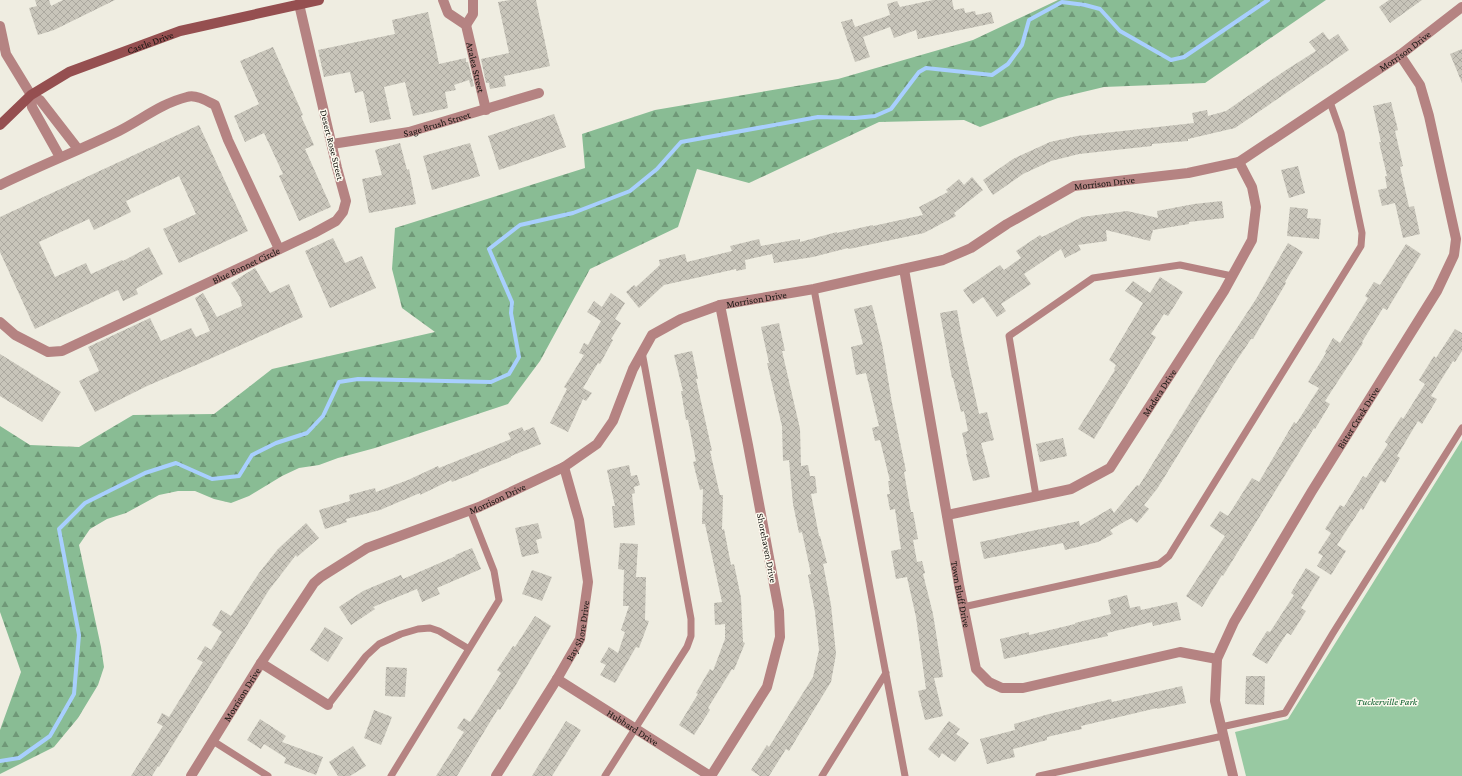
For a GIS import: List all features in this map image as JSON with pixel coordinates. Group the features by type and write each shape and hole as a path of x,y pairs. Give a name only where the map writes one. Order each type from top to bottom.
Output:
{"main road":[{"name":"Castle Drive","path":"0,125 31,95 69,72 180,31 320,0"}],"street":[{"path":"443,0 448,14 466,25 473,14 473,0"},
{"name":"Desert Rose Street","path":"279,249 336,221 342,212 346,201 299,4"},
{"name":"Morrison Drive","path":"191,776 314,583 367,548 470,510 564,467 597,444 613,421 632,370 652,335 681,319 720,305 814,289 943,260 971,248 1007,224 1074,186 1188,173 1239,162 1400,55 1462,7"},
{"name":"Azalea Street","path":"466,25 486,110"},
{"path":"0,26 2,43 6,54 31,95 32,107 60,157"},
{"name":"Bitter Creek Drive","path":"1233,776 1215,700 1217,659 1234,622 1316,485 1437,291 1454,255 1456,239 1429,116 1420,85 1400,55"},
{"name":"Sage Brush Street","path":"332,144 409,132 539,94"},
{"path":"31,95 40,100 78,149"},
{"name":"Blue Bonnet Circle","path":"0,185 119,131 188,96 204,99 215,105 228,140 279,249 62,351 48,352 15,335 0,322"},
{"name":"Madera Drive","path":"947,515 1072,489 1110,468 1127,445 1232,276 1252,240 1256,207 1252,187 1239,162"},
{"name":"Town Bluff Drive","path":"904,269 963,607 976,669 989,682 1002,688 1023,688 1180,652 1217,659"},
{"name":"Shorehaven Drive","path":"710,776 767,687 780,637 779,611 720,305"},
{"name":"Bay Shore Drive","path":"496,776 557,679 580,639 588,582 579,520 564,467"},
{"path":"261,664 328,704"},
{"name":"Hubbard Drive","path":"557,679 710,776"}],"lane":[{"path":"963,607 1159,564 1169,556 1361,246 1362,233 1341,133 1330,102"},
{"path":"1036,496 1009,336 1093,278 1180,265 1232,276"},
{"path":"814,289 905,776"},
{"path":"605,776 687,647 692,636 691,619 642,352"},
{"path":"1039,776 1222,732 1285,713 1333,633 1462,428"},
{"path":"390,776 499,600 494,571 470,510"},
{"path":"328,704 366,656 379,644 401,634 418,629 430,628 439,631 469,649"},
{"path":"822,776 886,673"},
{"path":"213,741 268,776"}],"green space":[{"path":"1058,0 1326,0 1205,83 1104,87 1058,98 980,127 964,120 879,122 749,183 697,169 678,227 590,269 540,361 508,404 375,448 319,465 299,468 282,476 249,496 231,503 214,499 195,491 178,491 159,495 126,513 107,519 90,529 79,545 104,667 98,685 78,718 54,747 0,774 0,730 21,672 0,612 0,426 30,445 79,447 133,415 214,414 272,369 435,332 402,308 392,269 395,228 585,168 582,134 655,110 838,79 973,40"},
{"name":"Tuckerville Park","path":"1462,440 1462,776 1246,776 1235,732 1288,719"}],"building":[{"path":"35,0 49,0 51,6 63,0 115,0 54,30 38,35 29,8 37,6"},
{"path":"510,0 536,0 550,66 504,76 506,86 490,89 489,83 486,83 481,59 509,53 498,2"},
{"path":"933,0 952,0 954,10 964,8 965,13 975,11 976,15 991,12 994,23 918,39 916,30 894,38 890,27 863,37 870,57 855,62 841,22 852,19 855,27 890,15 887,4 897,1 900,7"},
{"path":"1389,0 1422,0 1390,23 1379,7"},
{"path":"428,12 439,64 466,58 474,86 471,87 469,80 454,85 456,90 445,92 448,108 413,116 405,82 384,87 391,119 370,123 363,91 355,93 350,72 324,77 318,50 395,34 392,20"},
{"path":"1323,32 1329,40 1338,34 1349,50 1235,128 1188,139 1188,141 1152,144 1152,146 1079,154 1051,161 1023,174 993,195 983,180 1013,159 1050,142 1077,136 1194,123 1192,113 1207,110 1208,116 1226,111 1316,51 1309,42"},
{"path":"273,47 303,115 301,116 314,145 305,149 331,207 299,221 279,176 283,174 264,133 245,142 234,116 259,104 240,61"},
{"path":"1462,49 1462,83 1450,54"},
{"path":"1391,102 1398,130 1395,131 1403,166 1400,167 1409,207 1414,206 1420,234 1403,238 1395,203 1382,206 1378,190 1387,188 1385,176 1387,176 1373,106"},
{"path":"554,114 566,147 499,170 488,136"},
{"path":"199,125 248,231 179,263 163,229 196,214 179,176 126,201 131,212 94,230 89,219 39,242 55,277 86,263 91,274 122,260 123,261 149,247 163,274 136,289 138,294 123,301 118,290 35,329 0,252 0,217"},
{"path":"400,143 407,170 409,169 416,204 369,213 362,179 382,175 375,150"},
{"path":"470,143 480,176 432,190 423,156"},
{"path":"1298,166 1305,193 1289,198 1281,170"},
{"path":"972,177 983,190 954,213 956,216 924,233 848,248 813,257 774,263 772,254 745,260 746,269 736,271 736,269 664,285 639,308 626,292 634,285 636,287 660,265 659,260 685,254 687,262 732,251 730,246 759,239 761,246 800,239 800,242 837,232 923,215 919,207 948,192 946,190 959,179 964,185"},
{"path":"1222,201 1224,218 1189,222 1189,224 1153,230 1150,241 1106,230 1107,241 1078,245 1081,250 1065,258 1061,249 1024,274 1031,284 1001,304 1006,311 997,317 983,297 973,304 963,290 1000,265 1004,270 1021,258 1016,251 1040,235 1042,237 1082,217 1127,211 1158,218 1157,211 1194,204"},
{"path":"1290,207 1308,209 1307,218 1321,219 1319,239 1287,236"},
{"path":"333,238 345,263 362,256 376,288 330,308 305,251"},
{"path":"1288,243 1303,252 1253,339 1251,339 1231,369 1157,489 1144,505 1149,509 1137,523 1131,518 1110,530 1113,534 1098,542 1065,550 1063,543 984,559 980,542 1079,521 1080,526 1111,508 1114,513 1137,485 1139,486 1216,360 1256,299"},
{"path":"1406,244 1421,254 1387,310 1383,308 1362,342 1363,343 1325,401 1330,404 1223,576 1222,575 1202,607 1186,596 1225,536 1210,526 1220,511 1228,516 1252,478 1259,482 1294,422 1296,424 1319,388 1308,382 1326,353 1325,352 1333,338 1340,343 1368,298 1365,296 1374,282 1380,285"},
{"path":"255,268 270,293 289,284 303,317 147,386 95,412 79,381 99,371 88,347 150,318 161,341 191,328 196,337 210,331 195,298 203,293 217,317 242,306 240,297 231,283"},
{"path":"1160,277 1183,292 1168,316 1164,314 1151,334 1156,337 1094,439 1078,429 1115,370 1116,365 1109,360 1143,303 1125,291 1133,281 1150,293"},
{"path":"611,293 625,303 615,319 621,323 611,339 613,340 600,364 598,363 583,388 592,393 586,401 583,399 568,432 550,423 567,389 564,387 584,355 579,353 584,343 588,345 601,321 587,312 594,301 602,307"},
{"path":"872,305 882,344 906,471 904,472 911,512 913,512 918,539 913,540 917,562 922,561 925,573 923,574 933,614 943,677 934,678 943,716 925,720 918,691 926,689 916,617 907,577 896,579 891,551 901,549 895,509 890,510 887,494 890,494 888,481 890,481 880,440 875,441 872,428 879,426 866,373 856,375 851,347 863,344 854,309"},
{"path":"957,310 979,414 987,412 994,440 981,443 990,477 973,481 962,433 968,431 964,411 961,412 952,378 940,313"},
{"path":"779,323 785,351 782,351 800,429 801,466 808,465 810,476 815,476 817,493 811,494 819,536 827,563 823,564 831,605 836,654 831,682 789,751 786,749 769,776 760,776 751,770 767,745 769,747 813,677 819,650 815,612 808,575 811,574 802,532 799,533 793,504 789,460 783,461 782,426 767,363 769,363 761,327"},
{"path":"1455,329 1462,333 1462,351 1455,362 1453,361 1431,396 1437,399 1422,424 1418,421 1397,456 1400,458 1385,483 1381,480 1363,510 1361,508 1337,545 1346,551 1331,575 1317,566 1323,556 1318,553 1331,533 1325,529 1340,505 1344,507 1363,476 1366,478 1388,444 1385,442 1401,417 1403,419 1425,384 1419,380 1434,356 1436,358"},
{"path":"692,351 698,379 696,379 712,451 710,451 720,495 723,495 722,530 724,529 731,565 734,564 741,598 743,642 745,643 734,670 732,669 708,708 710,710 694,735 679,725 698,694 696,693 710,669 713,671 725,639 725,624 715,625 714,603 722,602 705,524 702,524 703,489 700,490 693,462 696,461 688,420 686,420 681,391 683,391 674,355"},
{"path":"0,354 61,392 42,422 0,396"},
{"path":"522,427 524,431 534,427 541,444 452,482 451,480 420,495 420,493 380,510 346,519 347,522 325,529 319,510 350,501 349,495 375,488 376,492 408,480 438,466 439,468 511,439 508,433"},
{"path":"1063,438 1067,456 1040,462 1036,444"},
{"path":"629,465 631,476 637,475 640,485 634,487 635,493 632,494 635,525 614,528 612,506 615,506 607,470"},
{"path":"306,523 319,538 297,557 296,555 269,590 152,776 131,776 163,726 157,723 162,713 169,717 203,662 197,659 205,646 211,650 222,632 212,625 221,610 231,616 259,573 278,549"},
{"path":"538,523 542,538 536,540 539,553 522,557 515,528"},
{"path":"620,543 638,544 636,577 646,577 645,620 649,621 639,648 636,647 615,683 600,675 606,665 600,662 609,647 618,653 625,632 621,630 629,606 623,606 624,570 618,569"},
{"path":"472,548 481,569 437,588 440,594 422,602 417,589 373,607 375,609 351,625 339,607 363,591 401,575 403,579"},
{"path":"1306,568 1320,577 1301,608 1306,611 1291,635 1287,633 1267,664 1252,655 1267,631 1270,632 1294,595 1291,593"},
{"path":"532,570 552,577 542,601 522,594"},
{"path":"1127,595 1130,608 1140,606 1141,610 1177,602 1181,620 1153,626 1152,622 1107,633 1108,636 1004,659 1000,639 1029,632 1029,635 1111,614 1108,600"},
{"path":"535,616 551,626 514,688 500,710 498,709 457,776 436,776 464,732 457,728 464,718 470,722 501,673 497,670 513,646 515,647"},
{"path":"325,627 343,638 328,662 310,650"},
{"path":"386,667 407,668 405,697 385,696"},
{"path":"1246,676 1265,676 1264,705 1245,704"},
{"path":"1182,686 1186,703 1157,708 1081,726 1082,729 1047,737 1047,740 1013,749 1015,757 987,764 980,739 1015,730 1014,724 1111,699 1112,702"},
{"path":"374,710 392,717 381,745 364,738"},
{"path":"260,719 286,736 282,742 323,757 316,775 284,763 286,758 264,744 261,749 247,740"},
{"path":"566,721 581,730 552,776 532,776"},
{"path":"949,721 960,729 956,734 969,743 955,762 942,753 939,758 928,749"},
{"path":"353,746 366,766 350,776 338,776 329,762"}],"waterway":[{"path":"0,761 19,758 50,736 74,694 79,635 59,529 85,503 145,473 176,463 212,479 239,476 252,455 276,443 307,433 323,416 339,382 358,379 491,382 509,374 519,357 511,313 512,302 489,249 520,225 573,213 630,191 657,169 681,142 818,117 855,118 875,116 891,109 919,72 926,68 992,75 1008,64 1022,45 1029,20 1062,2 1085,5 1100,9 1120,31 1171,60 1184,57 1268,0"}]}
